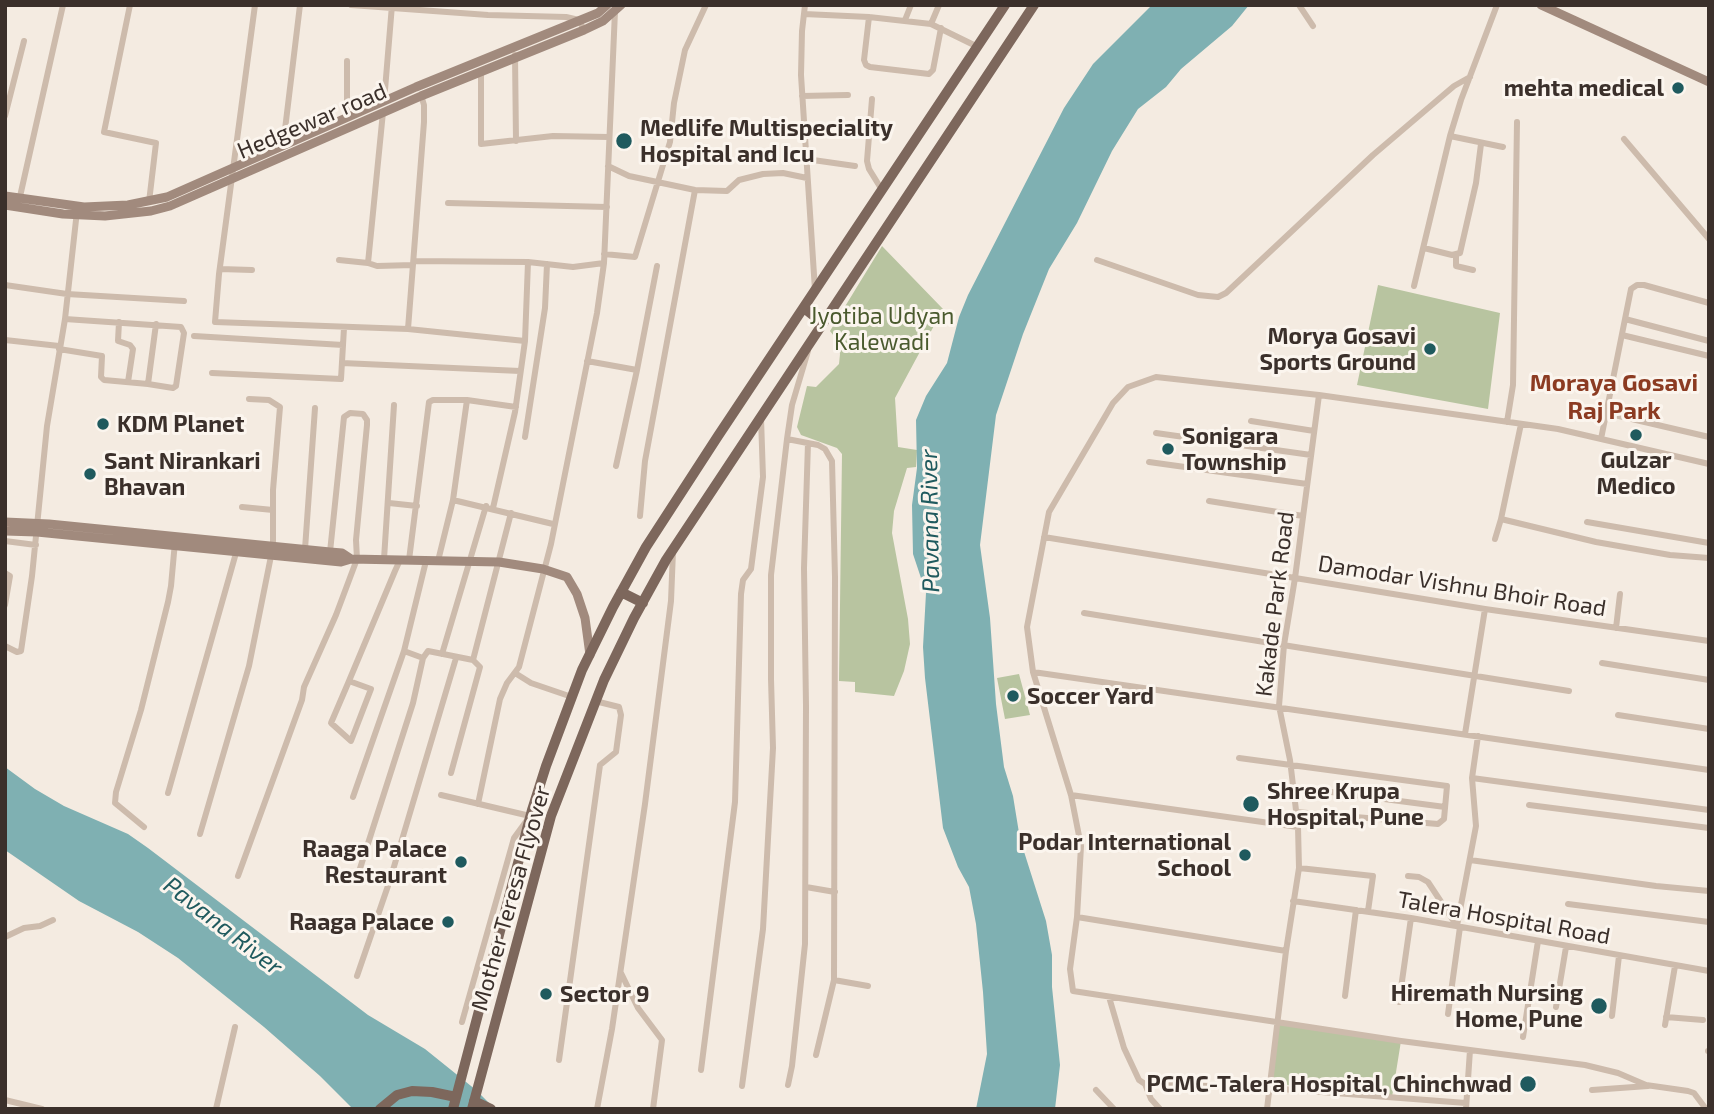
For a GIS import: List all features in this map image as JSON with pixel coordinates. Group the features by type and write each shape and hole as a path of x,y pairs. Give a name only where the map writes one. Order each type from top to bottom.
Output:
{"main road":[{"name":"Mother Teresa Flyover","path":"453,1109 530,816 546,766 590,655 621,592 653,536 1005,5"},
{"name":"Mother Teresa Flyover","path":"473,1105 542,845 595,701 643,603 673,550 1034,5"},
{"path":"1541,5 1709,82"},
{"name":"Hedgewar road","path":"5,205 18,203 105,216 170,206 283,146 384,102 481,72 579,20 614,7"},
{"name":"Hedgewar road","path":"77,211 149,202 233,173 383,112 419,91 515,53 584,30 614,7"},
{"name":"Hedgewar road","path":"5,196 18,203"},
{"path":"804,308 823,323"},
{"path":"5,522 37,528 273,551 341,562 354,559 499,562 543,569 567,577 577,594 585,618 590,655"},
{"path":"5,531 37,528"},
{"path":"175,542 236,553 305,549 342,553 354,559"},
{"path":"621,592 643,603"},
{"path":"380,1109 397,1095 412,1091 456,1097"},
{"path":"473,1105 491,1109"}],"street":[{"path":"18,203 63,5"},
{"path":"130,5 104,132 156,144 149,202"},
{"path":"255,5 215,322 408,329 524,341"},
{"path":"283,146 300,5"},
{"path":"351,5 566,17 579,20 584,30"},
{"path":"502,5 502,15"},
{"path":"604,254 635,257 670,142 674,103 685,50 706,5"},
{"path":"805,5 802,31 802,96 815,291"},
{"path":"818,14 819,5"},
{"path":"853,5 854,16"},
{"path":"854,16 860,5"},
{"path":"905,20 911,5"},
{"path":"932,24 939,5"},
{"path":"1299,5 1313,26"},
{"path":"1414,286 1450,135 1497,5"},
{"path":"384,102 392,6"},
{"path":"478,804 500,699 507,683 519,667 543,569 597,313 604,263 614,7"},
{"path":"804,14 932,24 978,47"},
{"path":"869,17 864,60 870,67 929,74 933,70 941,29"},
{"path":"5,116 24,41"},
{"path":"515,53 516,141"},
{"path":"347,61 347,118"},
{"path":"481,72 481,144 553,136 609,137"},
{"path":"1097,260 1198,295 1218,297 1226,293 1373,155 1454,86 1470,77"},
{"path":"408,329 424,122 424,105 419,91"},
{"path":"802,96 848,95"},
{"path":"873,99 867,161 882,190"},
{"path":"368,263 383,112"},
{"path":"1507,422 1513,385 1517,122"},
{"path":"1450,135 1503,147"},
{"path":"1624,139 1709,239"},
{"path":"1456,255 1460,253 1476,183 1481,144"},
{"path":"806,159 855,166"},
{"path":"608,166 629,176 695,190 727,191 740,180 763,174 783,173 807,178"},
{"path":"640,516 645,461 695,190"},
{"path":"448,203 607,207"},
{"path":"5,646 17,652 21,651 36,545 47,426 65,318 77,211"},
{"path":"1424,248 1456,255"},
{"path":"1456,255 1456,266 1473,270"},
{"path":"339,261 368,263 377,267 414,263 528,262 573,267 604,263"},
{"path":"442,654 489,507 516,407 524,341 528,262"},
{"path":"525,437 545,308 547,264"},
{"path":"616,466 657,266"},
{"path":"220,269 252,270"},
{"path":"5,285 67,294 184,301"},
{"path":"1601,439 1631,289 1637,285 1709,303"},
{"path":"5,340 100,355 102,379 175,387 184,333 181,327 65,318"},
{"path":"1625,319 1709,341"},
{"path":"119,322 118,341 130,345 133,349 128,382"},
{"path":"148,384 156,324"},
{"path":"212,373 341,379 344,328"},
{"path":"1622,335 1709,356"},
{"path":"194,336 343,345"},
{"path":"742,1086 763,929 773,748 771,575 792,405 810,343"},
{"path":"587,361 637,370"},
{"path":"342,363 520,371"},
{"path":"1706,1109 1694,1093 1650,1085 1586,1065 1073,991 1070,969 1077,917 1081,846 1071,795 1033,672 1027,627 1049,512 1113,403 1128,387 1156,377 1319,395 1521,424 1709,464"},
{"name":"Kakade Park Road","path":"1267,1109 1299,867 1298,827 1291,766 1279,706 1284,645 1319,395"},
{"path":"200,834 249,666 273,551 280,407 269,400 249,399"},
{"path":"349,681 371,689 351,741 331,723 349,681 405,560 417,506 426,435 426,406 433,400 467,400 516,407"},
{"path":"439,561 453,500 467,400"},
{"path":"384,559 394,405"},
{"path":"305,549 315,408"},
{"path":"238,876 302,701 304,687 336,615 354,559 367,425 363,414 350,413 344,417 330,552"},
{"path":"1606,413 1709,437"},
{"path":"701,1070 735,802 741,594 743,580 751,569 763,477 761,416"},
{"path":"1251,421 1314,431"},
{"path":"1495,539 1521,424"},
{"path":"1156,433 1311,455"},
{"path":"787,439 825,449 834,470 834,980 816,1055"},
{"path":"788,1085 802,981 806,887 804,568 808,443"},
{"path":"1149,462 1307,484"},
{"path":"453,500 553,524"},
{"path":"1209,501 1303,516"},
{"path":"389,503 417,506"},
{"path":"242,507 273,510"},
{"path":"473,660 511,513"},
{"path":"1500,519 1596,542 1670,555 1709,558"},
{"path":"1587,522 1709,543"},
{"name":"Damodar Vishnu Bhoir Road","path":"1044,537 1485,609 1709,641"},
{"path":"5,541 36,545"},
{"path":"144,827 115,803 116,792 141,710 171,586 175,542"},
{"path":"597,1109 621,971 667,642 673,550"},
{"path":"168,793 236,553"},
{"path":"353,797 404,650 426,561"},
{"path":"5,573 10,576 5,605"},
{"path":"1616,628 1620,594"},
{"path":"1465,734 1485,609"},
{"path":"1084,613 1569,691"},
{"path":"404,650 423,658"},
{"path":"356,881 413,703 423,658 428,651 473,660 481,667 451,773"},
{"path":"357,975 390,880 456,658"},
{"path":"1602,663 1709,680"},
{"path":"1033,672 1709,770"},
{"path":"515,673 531,683 572,697"},
{"path":"559,1060 600,765 616,752 621,720 619,707 595,701"},
{"path":"1618,715 1709,729"},
{"path":"1448,1014 1477,818 1472,778 1478,736"},
{"path":"1239,758 1445,784 1447,788 1443,821 1438,824 1296,812"},
{"path":"1472,778 1709,810"},
{"path":"1293,788 1446,807"},
{"path":"441,795 530,816 514,838 462,1022"},
{"path":"1071,795 1298,827"},
{"path":"1529,805 1709,828"},
{"path":"1470,860 1709,891"},
{"path":"1299,867 1373,876 1368,911"},
{"path":"1408,876 1419,877 1428,882 1459,926"},
{"path":"806,887 835,892"},
{"name":"Talera Hospital Road","path":"1293,901 1459,926 1709,971"},
{"path":"1568,904 1709,922"},
{"path":"1345,996 1356,910"},
{"path":"1077,917 1286,951"},
{"path":"1399,1002 1411,918"},
{"path":"5,937 24,928 40,926 53,920"},
{"path":"1523,1037 1538,942"},
{"path":"1556,1007 1566,947"},
{"path":"1612,1016 1619,956"},
{"path":"1675,966 1666,1021 1703,1020"},
{"path":"621,971 638,1008 662,1040 653,1109"},
{"path":"834,980 868,986"},
{"path":"1109,997 1124,1048 1139,1080 1145,1084 1269,1088 1466,1106 1470,1050"},
{"path":"216,1109 235,1027"},
{"path":"1145,1084 1151,1099 1160,1109"},
{"path":"1592,1090 1650,1085"},
{"path":"1096,1090 1114,1109"},
{"path":"7,1103 39,1109"}],"green space":[{"name":"Jyotiba Udyan Kalewadi","path":"882,246 943,309 895,398 898,447 917,450 916,467 907,468 894,511 892,533 910,644 904,671 894,696 855,692 855,682 839,681 842,454 837,448 801,435 797,427 807,386 816,387 839,364 837,340 830,331"},
{"name":"Morya Gosavi Sports Ground","path":"1378,285 1500,313 1488,409 1357,385"},
{"name":"Soccer Yard","path":"1019,674 1030,715 1005,719 997,678"},
{"path":"1278,1021 1401,1041 1392,1097 1269,1083"}],"water":[{"name":"Pavana River","path":"1152,5 1249,5 1232,26 1138,109 1112,151 1077,223 1049,269 1023,334 996,415 980,545 1004,767 1013,796 1020,839 1046,921 1052,955 1052,987 1060,1065 1055,1109 976,1109 987,1054 983,992 969,887 943,828 925,678 923,647 926,593 913,554 916,420 926,396 947,363 959,317 968,295 1064,108 1093,64"},
{"name":"Pavana River","path":"5,767 64,806 128,834 368,1015 425,1049 495,1109 353,1109 264,1027 178,958 138,932 79,901 5,850"}],"place":[{"name":"mehta medical","path":"1678,88"},
{"name":"Medlife Multispeciality Hospital and Icu","path":"624,141"},
{"name":"Morya Gosavi Sports Ground","path":"1430,349"},
{"name":"KDM Planet","path":"103,424"},
{"name":"Gulzar Medico","path":"1636,435"},
{"name":"Sonigara Township","path":"1168,449"},
{"name":"Sant Nirankari Bhavan","path":"90,474"},
{"name":"Soccer Yard","path":"1013,696"},
{"name":"Shree Krupa Hospital, Pune","path":"1251,804"},
{"name":"Podar International School","path":"1245,855"},
{"name":"Raaga Palace Restaurant","path":"461,862"},
{"name":"Raaga Palace","path":"448,922"},
{"name":"Sector 9","path":"546,994"},
{"name":"Hiremath Nursing Home, Pune","path":"1599,1006"},
{"name":"PCMC-Talera Hospital, Chinchwad","path":"1528,1084"}],"district":[{"name":"Moraya Gosavi Raj Park","path":"1614,397"}]}
